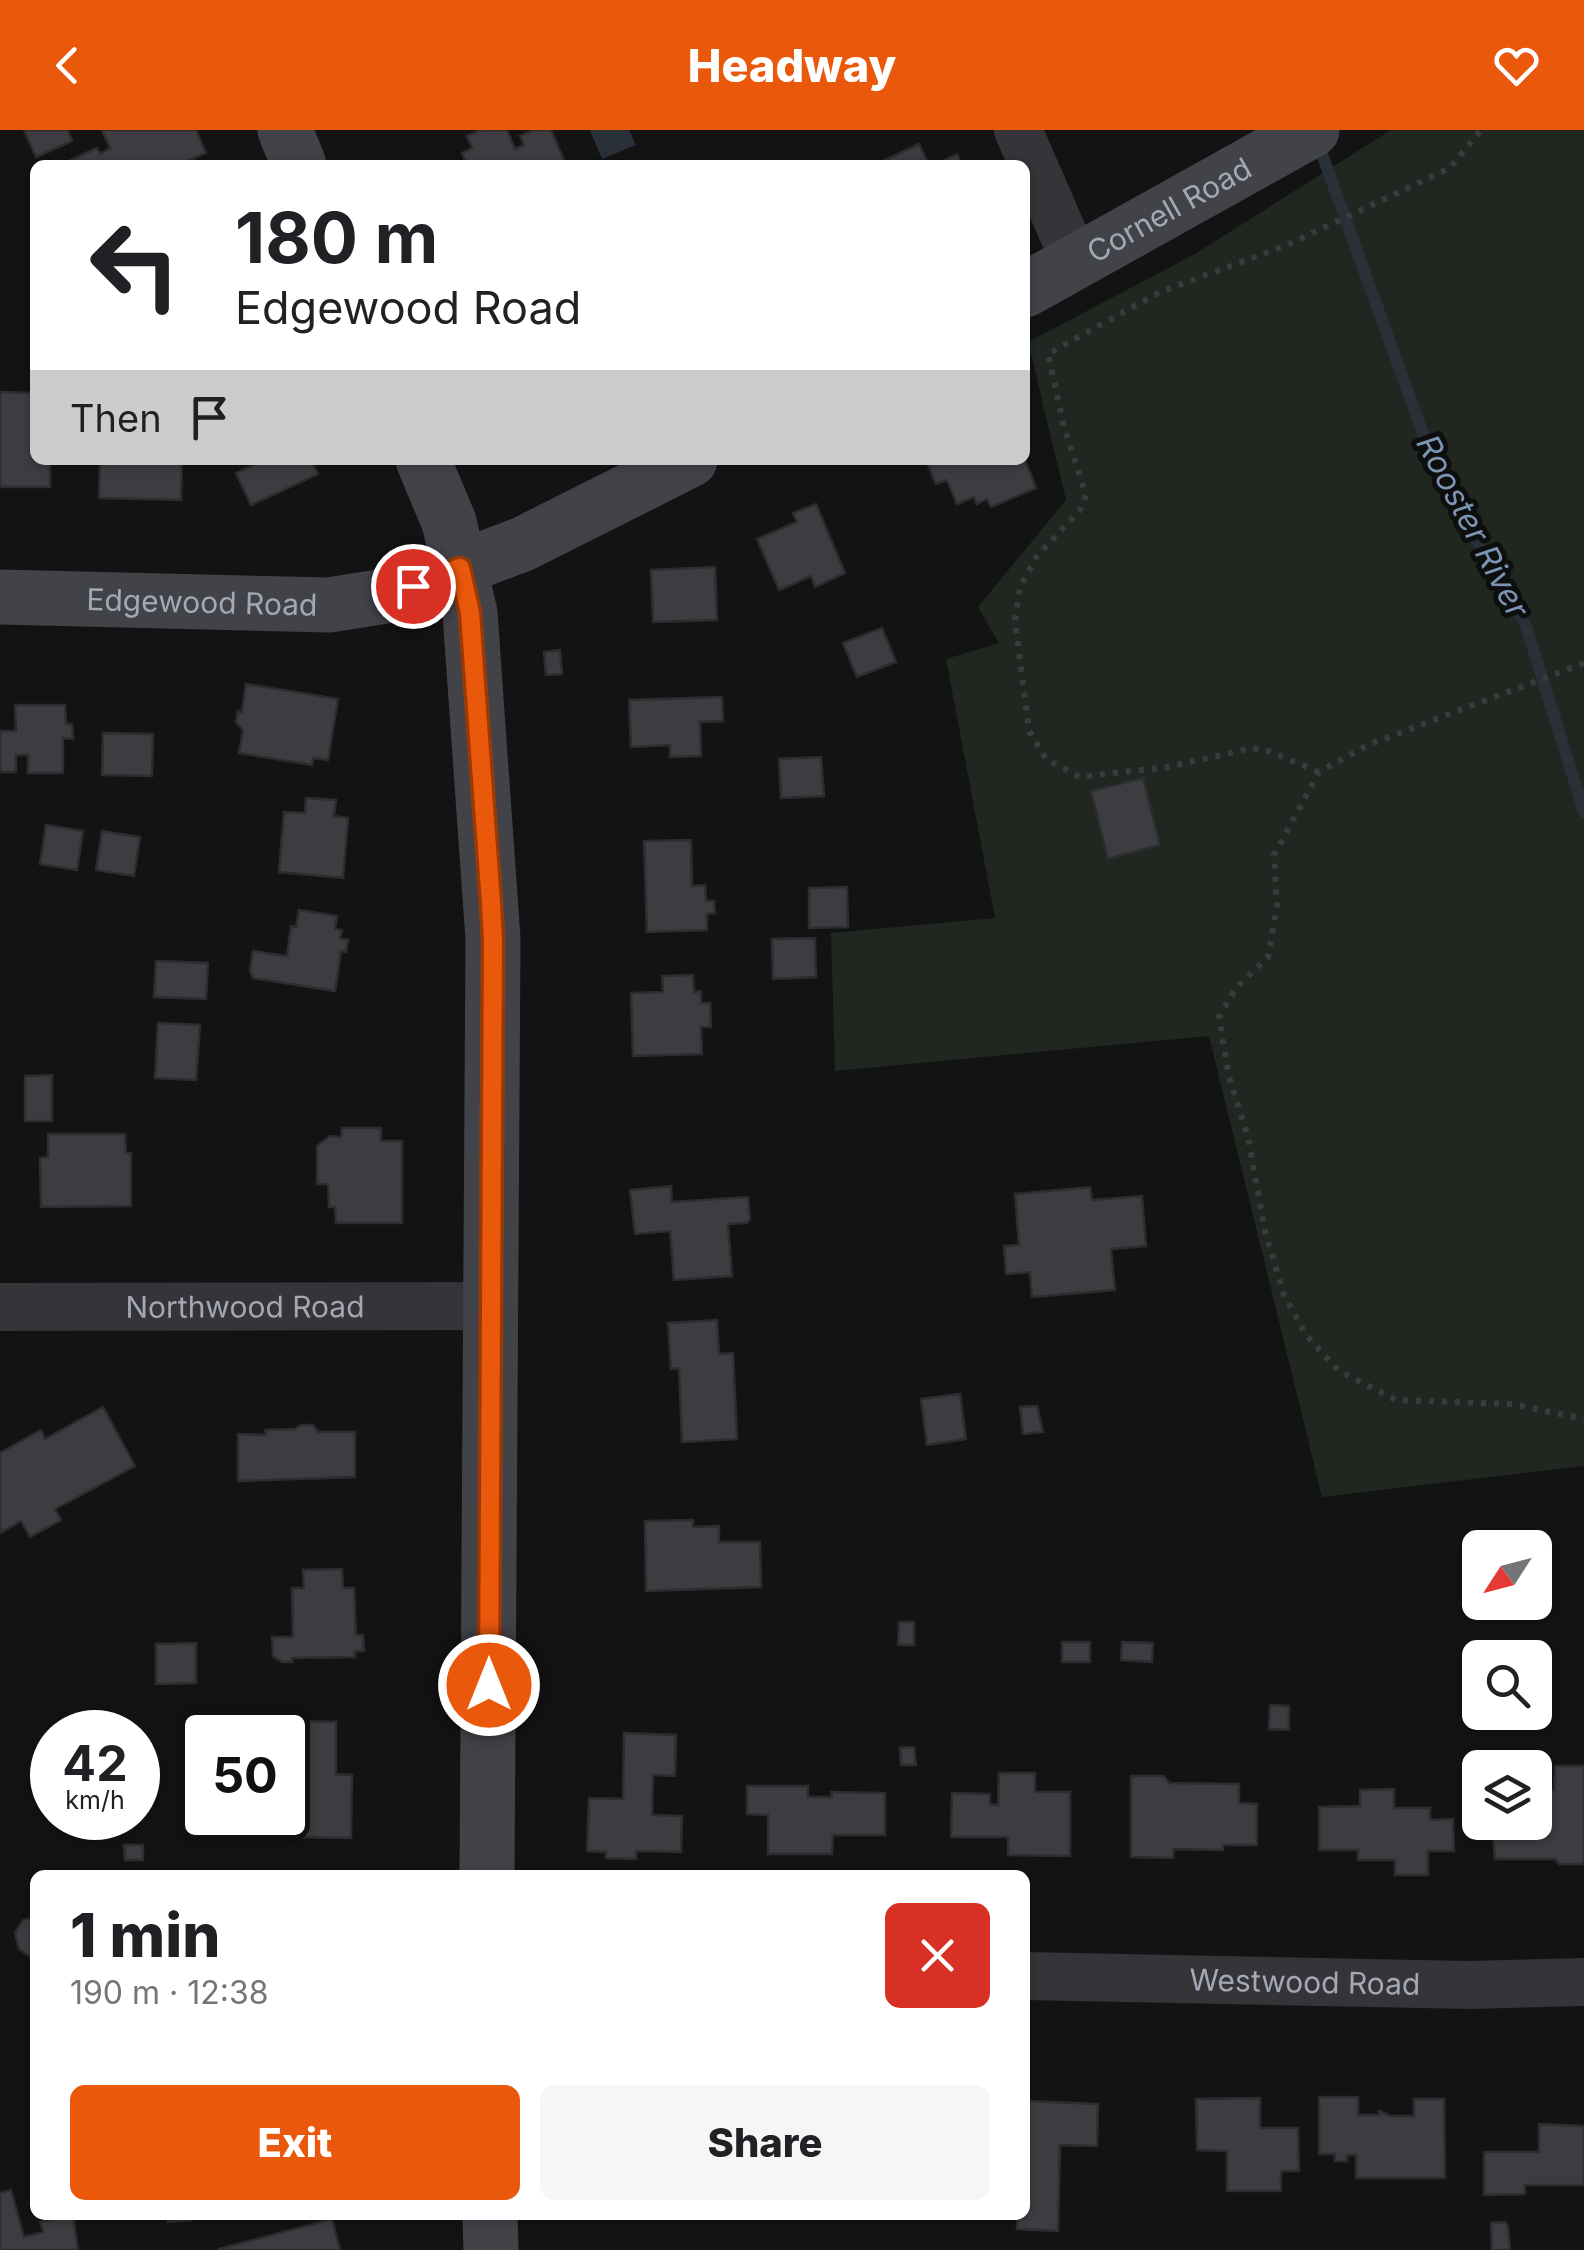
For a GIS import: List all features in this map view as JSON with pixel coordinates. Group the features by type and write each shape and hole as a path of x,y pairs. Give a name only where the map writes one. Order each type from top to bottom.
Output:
{"main road":[{"path":"285,130 298,160"},
{"name":"Cornell Road","path":"1030,287 1294,140"},
{"path":"425,465 449,522 470,613 493,939 487,1870"},
{"path":"460,568 523,544 680,465"},
{"name":"Edgewood Road","path":"0,597 329,605 386,596 460,568"},
{"path":"490,2220 491,2250"}],"street":[{"path":"1018,130 1076,263"},
{"name":"Northwood Road","path":"1,1305 491,1306"},
{"name":"Westwood Road","path":"1030,1976 1470,1985 1584,1982"}],"path":[{"path":"1319,772 1252,748 1168,767 1080,777 1046,760 1029,730 1014,620 1020,587 1037,556 1080,510 1086,495 1064,428 1048,354 1160,292 1229,268 1416,186 1450,168 1481,130"},
{"path":"1584,663 1368,745 1319,772 1274,855 1278,908 1268,957 1236,988 1219,1018 1229,1077 1248,1137 1265,1230 1284,1296 1306,1336 1339,1371 1396,1400 1512,1404 1584,1419"}],"shaded area":[{"path":"590,130 629,130 636,145 602,159"},
{"path":"1391,130 1584,130 1584,1466 1322,1497 1209,1036 835,1071 831,933 995,918 946,659 999,643 978,607 1066,500 1030,341 1195,254"}],"building":[{"path":"24,130 68,130 72,141 36,157"},
{"path":"102,130 196,130 206,153 190,160 71,160 97,148 100,154 110,148"},
{"path":"480,130 507,130 515,149 524,145 520,136 534,130 551,130 564,160 465,160 462,153 472,148 467,136"},
{"path":"919,144 927,160 885,160"},
{"path":"0,392 30,393 30,465 50,465 50,487 0,487"},
{"path":"100,465 182,465 181,500 99,498"},
{"path":"253,465 314,465 318,474 251,505 236,473"},
{"path":"928,465 1027,465 1036,488 991,507 987,499 977,504 974,497 957,504 947,480 936,484"},
{"path":"816,504 845,573 815,587 811,576 779,590 757,539 797,522 793,513"},
{"path":"715,567 717,620 653,622 651,570"},
{"path":"882,628 896,662 857,677 843,643"},
{"path":"560,650 562,674 546,675 544,652"},
{"path":"246,684 338,699 328,760 313,758 312,765 239,753 243,730 236,722 238,711 242,712"},
{"path":"722,697 723,721 700,722 701,756 670,757 670,745 631,747 629,700"},
{"path":"15,705 65,705 66,724 72,724 73,739 63,738 63,773 28,773 28,755 16,755 16,772 0,772 0,731 16,731"},
{"path":"103,733 153,734 152,776 102,775"},
{"path":"821,757 824,796 781,798 779,759"},
{"path":"1143,778 1160,845 1108,859 1091,791"},
{"path":"306,798 336,800 334,816 348,818 343,878 279,872 284,812 305,813"},
{"path":"46,825 83,831 77,870 40,864"},
{"path":"102,831 140,837 134,876 96,870"},
{"path":"691,840 692,886 705,885 706,901 714,901 715,913 707,914 707,930 647,932 644,841"},
{"path":"847,887 848,927 809,928 809,888"},
{"path":"299,910 337,916 335,929 342,930 340,938 348,940 346,952 341,951 335,991 253,978 253,951 287,956 291,926 296,927"},
{"path":"815,938 816,977 773,979 772,939"},
{"path":"156,961 208,963 206,999 154,997"},
{"path":"693,975 694,992 701,991 701,1003 710,1003 711,1027 701,1027 702,1054 633,1056 631,993 663,992 662,976"},
{"path":"158,1023 200,1025 196,1080 155,1078"},
{"path":"52,1075 52,1121 25,1121 25,1076"},
{"path":"342,1128 381,1128 381,1141 402,1141 402,1223 336,1223 335,1207 329,1207 328,1184 317,1184 317,1146 330,1136 341,1137"},
{"path":"48,1134 125,1134 126,1153 131,1153 131,1206 41,1207 40,1158 48,1157"},
{"path":"671,1186 672,1202 748,1197 750,1219 747,1223 728,1224 732,1276 674,1280 670,1231 635,1234 630,1190"},
{"path":"1090,1187 1092,1200 1142,1196 1146,1246 1111,1249 1115,1290 1032,1297 1030,1272 1006,1274 1004,1246 1019,1245 1015,1194"},
{"path":"717,1320 719,1354 733,1353 737,1439 682,1442 679,1368 671,1369 668,1323"},
{"path":"960,1394 966,1439 927,1445 921,1399"},
{"path":"1037,1406 1043,1432 1023,1434 1020,1407"},
{"path":"103,1407 135,1466 55,1509 61,1520 30,1537 21,1521 0,1533 0,1453 41,1430 45,1439"},
{"path":"313,1425 318,1432 355,1432 355,1477 238,1481 238,1434 266,1435 265,1430 295,1429"},
{"path":"693,1520 693,1527 719,1526 719,1542 760,1542 761,1587 646,1591 645,1521"},
{"path":"342,1569 343,1588 354,1588 356,1635 363,1635 364,1651 355,1651 355,1657 292,1658 293,1662 282,1662 273,1656 272,1637 293,1637 292,1588 304,1588 303,1570"},
{"path":"899,1622 914,1622 914,1645 898,1645"},
{"path":"1062,1642 1090,1642 1090,1662 1062,1662"},
{"path":"1122,1642 1153,1643 1152,1662 1121,1660"},
{"path":"196,1643 196,1683 156,1684 156,1644"},
{"path":"1270,1705 1289,1706 1289,1730 1269,1729"},
{"path":"310,1721 336,1722 336,1774 352,1775 351,1838 310,1837"},
{"path":"624,1733 676,1735 675,1776 653,1775 652,1815 682,1816 681,1852 636,1851 636,1859 606,1858 606,1852 587,1851 589,1798 623,1799"},
{"path":"914,1747 916,1765 901,1765 900,1748"},
{"path":"1555,1766 1584,1766 1584,1864 1559,1864 1555,1859 1495,1859 1493,1840 1552,1840"},
{"path":"999,1773 1035,1773 1035,1792 1070,1792 1070,1856 1008,1855 1008,1837 951,1837 952,1793 990,1794 990,1804 998,1805"},
{"path":"1131,1776 1164,1776 1169,1783 1239,1784 1239,1803 1257,1804 1257,1845 1223,1845 1223,1850 1174,1849 1173,1858 1131,1857"},
{"path":"747,1786 808,1786 808,1797 832,1797 831,1792 885,1793 885,1835 833,1835 832,1854 768,1854 768,1815 747,1814"},
{"path":"1394,1789 1394,1808 1430,1808 1430,1820 1453,1819 1454,1851 1428,1851 1428,1875 1395,1875 1395,1860 1358,1860 1358,1850 1319,1850 1319,1807 1360,1806 1360,1790"},
{"path":"124,1845 143,1845 143,1860 125,1860"},
{"path":"30,1918 30,1957 19,1949 15,1933 23,1920"},
{"path":"1319,2097 1358,2097 1358,2115 1379,2115 1379,2111 1390,2116 1414,2116 1414,2099 1444,2099 1445,2178 1356,2178 1356,2155 1347,2155 1347,2161 1335,2161 1335,2154 1319,2154"},
{"path":"1260,2098 1260,2128 1298,2128 1299,2171 1281,2171 1281,2191 1227,2191 1227,2151 1197,2150 1196,2099"},
{"path":"1030,2101 1098,2104 1097,2146 1060,2145 1058,2231 1017,2229 1017,2220 1030,2220"},
{"path":"1539,2124 1584,2126 1584,2185 1525,2185 1525,2194 1484,2195 1484,2152 1539,2152"},
{"path":"11,2190 24,2237 43,2232 40,2222 74,2220 78,2250 0,2250 0,2193"},
{"path":"332,2220 340,2250 219,2250"},
{"path":"1505,2222 1510,2250 1492,2250 1491,2223"}],"waterway":[{"name":"Rooster River","path":"1318,143 1434,464 1526,626 1584,812"}],"route":[{"path":"413,586 460,568 470,613 491,903 489,1685"}]}
